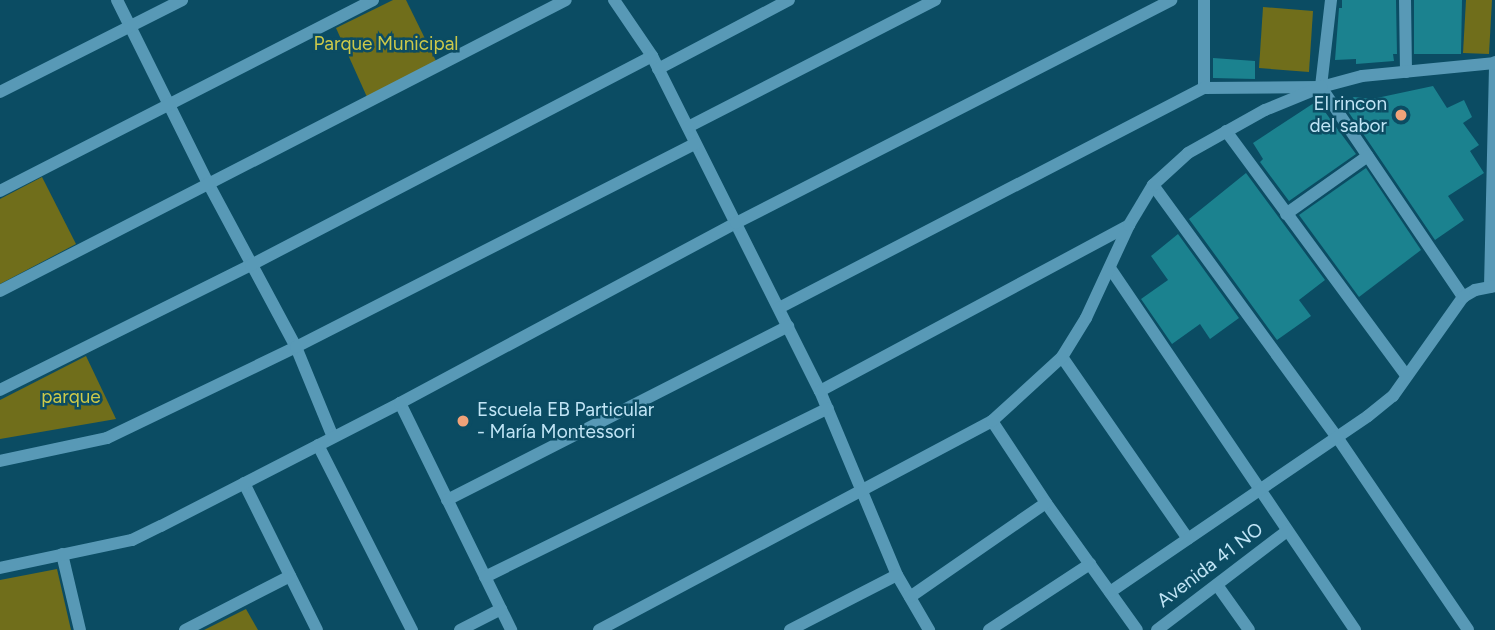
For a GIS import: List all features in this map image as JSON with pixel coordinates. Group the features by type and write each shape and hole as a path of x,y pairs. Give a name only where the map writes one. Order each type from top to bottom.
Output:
{"street":[{"path":"117,0 171,103 208,183 296,347 333,437"},
{"path":"0,92 182,0"},
{"path":"0,191 373,0"},
{"path":"0,291 566,0"},
{"path":"614,0 659,69 779,308 828,408 860,491 897,575 929,630"},
{"path":"659,69 789,0"},
{"path":"688,127 935,0"},
{"path":"0,568 132,540 400,403 736,223 1171,0"},
{"path":"1204,0 1205,88"},
{"path":"1405,0 1406,72"},
{"path":"1327,1 1321,87 1463,297"},
{"path":"0,390 251,265 652,56"},
{"path":"599,630 992,421 1062,358 1110,268 1129,225 1153,185 1188,153 1265,110 1321,87 1362,76 1495,63 1493,286 1463,297 1393,396 1110,592"},
{"path":"779,308 1205,88 1321,87"},
{"path":"1226,131 1406,375"},
{"path":"0,461 107,438 296,347 695,144"},
{"path":"1286,214 1368,156"},
{"path":"1153,185 1337,437 1461,628"},
{"path":"820,391 1129,225"},
{"path":"1110,268 1355,630"},
{"path":"447,500 788,326"},
{"path":"1062,358 1188,539"},
{"path":"400,403 511,630"},
{"path":"485,577 828,408"},
{"path":"992,421 1046,503 1137,630"},
{"path":"318,445 412,630"},
{"path":"244,483 317,630"},
{"path":"910,597 1046,503"},
{"name":"Avenida 41 NO","path":"1157,630 1287,531"},
{"path":"62,554 80,630"},
{"path":"989,630 1090,564"},
{"path":"790,630 897,575"},
{"path":"185,630 290,576"},
{"path":"1217,585 1249,630"},
{"path":"460,630 501,609"}],"green space":[{"name":"Parque Municipal","path":"393,0 406,0 436,61 367,97 336,28"},
{"path":"1466,0 1492,0 1489,54 1463,53"},
{"path":"1263,7 1313,11 1309,72 1259,68"},
{"path":"42,177 76,244 0,284 0,199"},
{"name":"parque","path":"86,356 116,419 0,439 0,400"},
{"path":"57,569 71,630 0,630 0,580"},
{"path":"246,609 258,630 204,630"}],"building":[{"path":"1342,0 1396,0 1397,54 1393,54 1394,61 1356,64 1356,59 1335,60"},
{"path":"1414,0 1462,0 1461,54 1414,54"},
{"path":"1213,58 1255,61 1255,79 1213,78"},
{"path":"1433,86 1447,108 1464,100 1472,117 1463,123 1479,145 1470,151 1484,173 1448,196 1464,220 1435,240 1343,104 1354,97 1372,99"},
{"path":"1317,101 1356,154 1289,201 1260,162 1263,159 1253,143"},
{"path":"1366,168 1421,250 1359,297 1299,215"},
{"path":"1246,173 1325,280 1299,300 1311,316 1277,340 1189,219"},
{"path":"1178,234 1239,318 1210,339 1200,324 1172,344 1141,299 1168,280 1151,256"}],"place":[{"name":"El rincon del sabor","path":"1401,115"},
{"name":"Escuela EB Particular - María Montessori","path":"463,421"}]}
